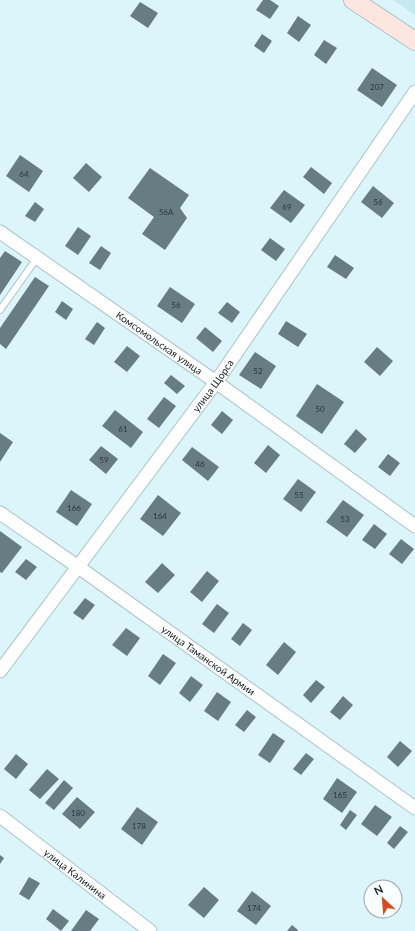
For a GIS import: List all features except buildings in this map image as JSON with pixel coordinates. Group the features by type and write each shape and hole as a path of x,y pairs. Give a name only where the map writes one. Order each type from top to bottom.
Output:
{"street":[{"path":"353,0 415,40"},
{"name":"улица Щорса","path":"0,670 216,382 415,92"},
{"name":"Комсомольская улица","path":"0,232 216,382 415,526"},
{"name":"улица Таманской Армии","path":"0,513 77,566 415,808"},
{"name":"улица Калинина","path":"0,816 150,931"}],"lane":[{"path":"0,310 37,258"}],"shaded area":[{"path":"393,0 415,0 415,15"}]}
